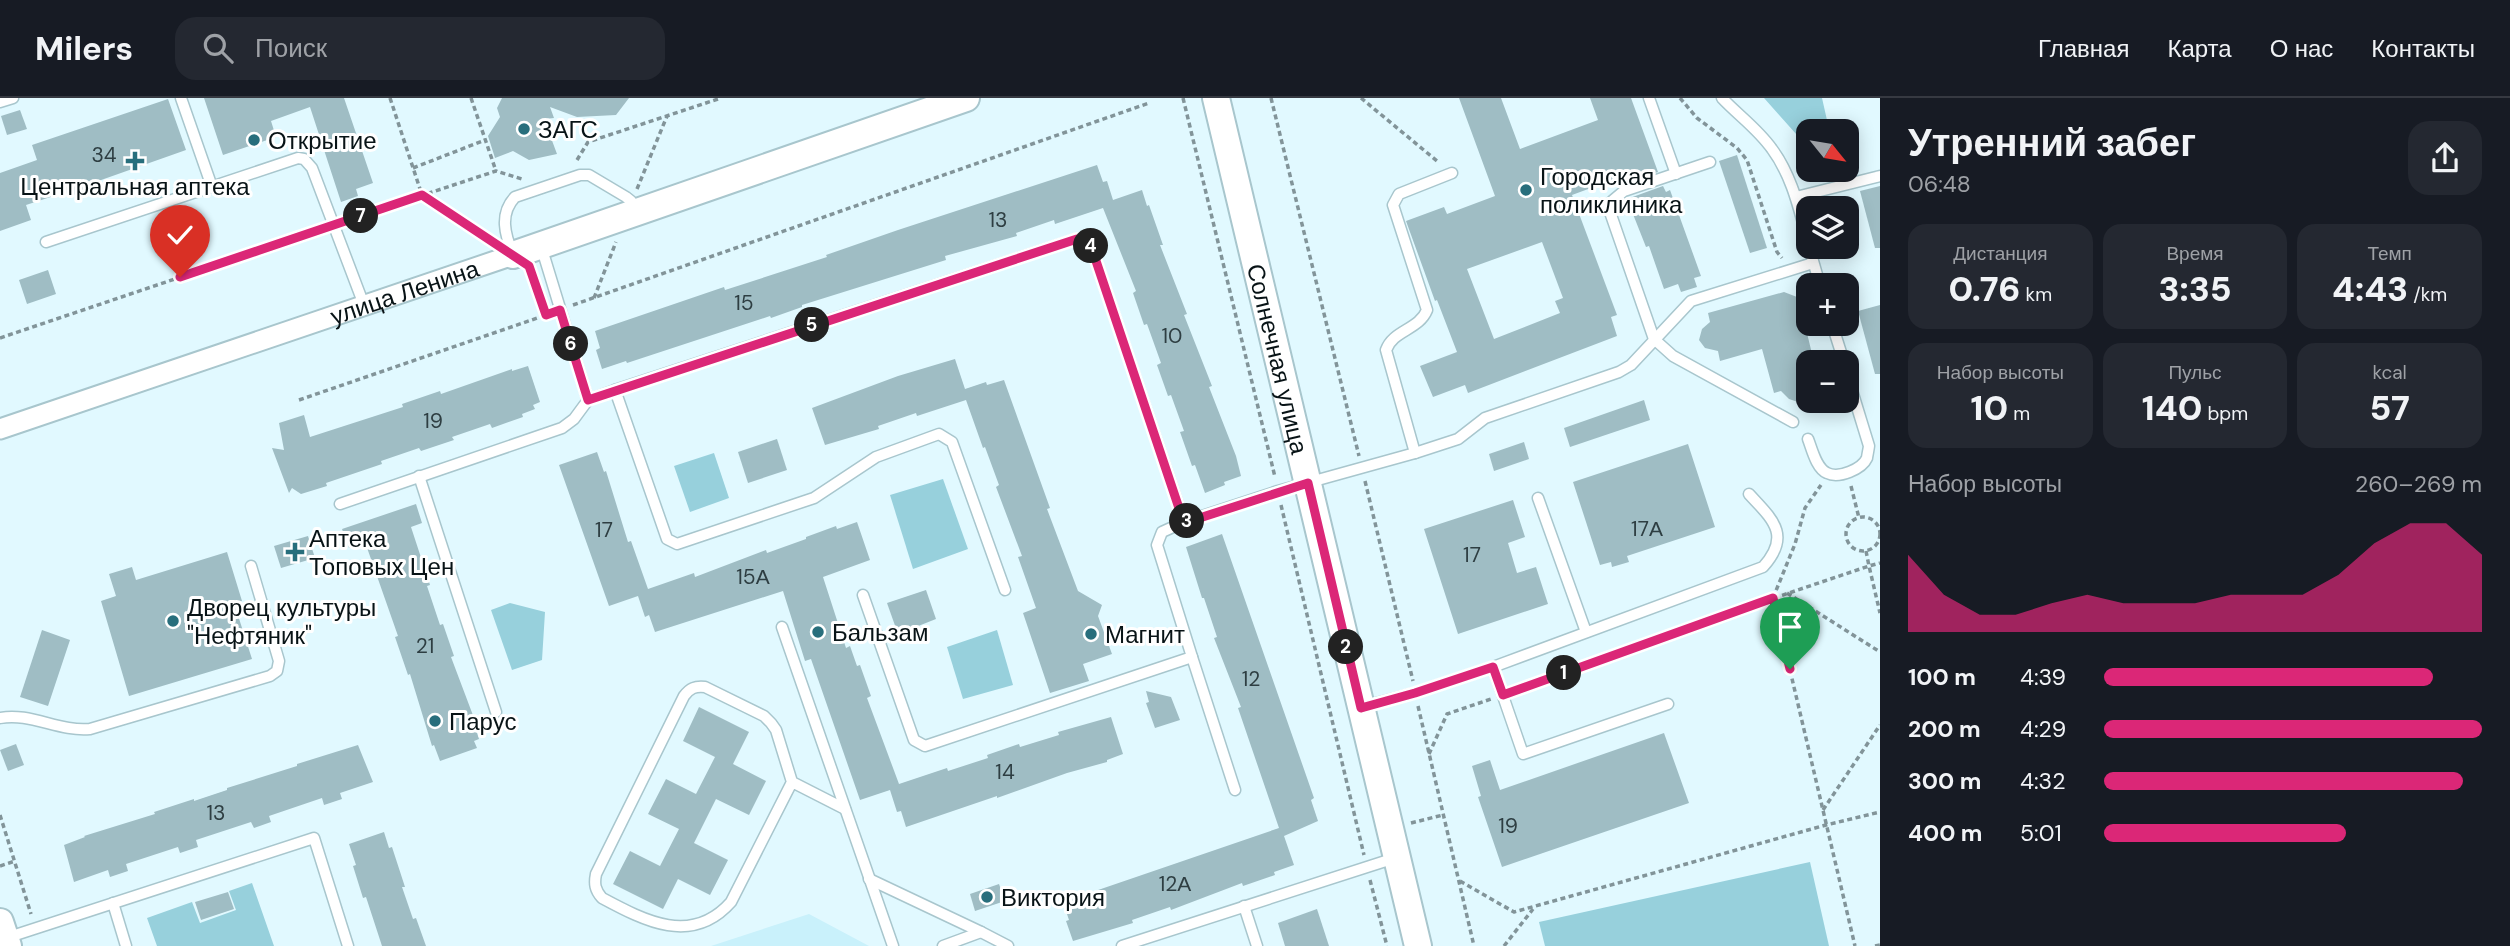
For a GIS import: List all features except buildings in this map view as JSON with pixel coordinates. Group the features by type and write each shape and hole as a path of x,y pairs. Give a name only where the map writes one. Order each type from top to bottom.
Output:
{"street":[{"name":"улица Ленина","path":"0,429 541,246 966,98"},
{"name":"Солнечная улица","path":"1216,98 1418,946"}],"lane":[{"path":"0,102 13,98"},
{"path":"181,98 212,187"},
{"path":"1649,98 1676,174"},
{"path":"1721,98 1755,128 1772,149 1796,197"},
{"path":"46,242 298,158 304,159 313,168 364,305"},
{"path":"1710,162 1624,191 1612,201 1610,212 1654,339 1673,356 1793,422"},
{"path":"1415,453 1385,350 1389,340 1423,320 1427,310 1393,205 1399,194 1452,173"},
{"path":"513,255 504,233 504,223 510,202 515,197 580,175 589,175 631,201 634,214"},
{"path":"1800,196 1880,176"},
{"path":"340,503 562,428 574,419 588,400 615,390 1077,239 1091,246 1184,523"},
{"path":"541,246 588,400"},
{"path":"1812,259 1816,273"},
{"path":"1235,790 1157,545 1163,532 1278,491 1458,439 1485,418 1619,372 1631,365 1691,300 1813,263"},
{"path":"615,390 667,539 677,544 814,498 876,457 939,434 952,442 1005,590"},
{"path":"1808,439 1819,465 1828,473 1860,467 1867,457 1869,446 1859,413"},
{"path":"419,476 496,712"},
{"path":"1361,708 1493,667 1763,567 1778,545 1778,534 1773,519 1749,494"},
{"path":"1538,498 1586,632"},
{"path":"0,718 15,716 68,729 90,729 270,676 277,671 279,661 251,566"},
{"path":"863,595 914,740 925,746 1192,657"},
{"path":"782,627 893,946"},
{"path":"1493,667 1522,754 1668,704"},
{"path":"792,782 731,902 708,923 684,929 664,929 602,898 596,891 596,874 689,689 697,686 705,687 764,716 776,730 792,782 845,809"},
{"path":"4,935 36,928 314,838 348,946"},
{"path":"1122,946 1397,857"},
{"path":"869,879 1008,946"},
{"path":"113,903 126,946"},
{"path":"1244,906 1257,946"},
{"path":"943,946 981,932"}],"path":[{"path":"390,98 422,195 529,266 537,290"},
{"path":"471,98 496,171"},
{"path":"573,166 588,142 721,98"},
{"path":"1184,98 1387,946"},
{"path":"1271,98 1362,468 1474,946"},
{"path":"1361,98 1437,161"},
{"path":"1680,98 1697,118 1737,148 1747,160 1777,251 1786,262"},
{"path":"299,400 1149,103"},
{"path":"413,168 485,140"},
{"path":"0,338 496,171 526,180"},
{"path":"1848,471 1859,517"},
{"path":"1833,474 1816,490 1805,508 1795,544 1773,598 1855,946"},
{"path":"1859,517 1876,522 1880,530 1874,547 1866,551 1858,550 1847,538 1847,529 1851,522 1859,517"},
{"path":"1866,551 1880,613"},
{"path":"1429,754 1447,714 1787,593 1880,563"},
{"path":"1787,593 1880,652"},
{"path":"1822,812 1880,725"},
{"path":"1459,880 1514,912 1880,812"},
{"path":"0,815 36,928"},
{"path":"0,866 15,861"},
{"path":"1504,946 1535,907"}],"shaded area":[{"path":"1764,98 1822,98 1827,119 1796,119 1796,134"},
{"path":"714,453 729,498 690,512 674,466"},
{"path":"943,479 968,549 913,569 890,495"},
{"path":"510,603 545,612 542,660 512,670 491,610"},
{"path":"997,630 1013,685 963,699 947,647"},
{"path":"1810,862 1829,946 1545,946 1539,922"},
{"path":"252,883 274,946 157,946 147,918 192,902 200,923 236,910 229,891"},
{"path":"809,914 869,946 711,946"}],"place":[{"name":"ЗАГС","path":"524,129"},
{"name":"Открытие","path":"254,140"},
{"name":"Центральная аптека","path":"135,161"},
{"name":"Городская поликлиника","path":"1526,190"},
{"name":"Аптека Топовых Цен","path":"295,552"},
{"name":"Дворец культуры \"Нефтяник\"","path":"173,621"},
{"name":"Бальзам","path":"818,632"},
{"name":"Магнит","path":"1091,634"},
{"name":"Парус","path":"435,721"},
{"name":"Виктория","path":"987,897"}],"route":[{"path":"180,277 422,195 529,266 546,315 560,310 588,400 1077,239 1091,246 1184,523 1308,483 1361,708 1493,667 1503,695 1773,598 1790,669"}]}
